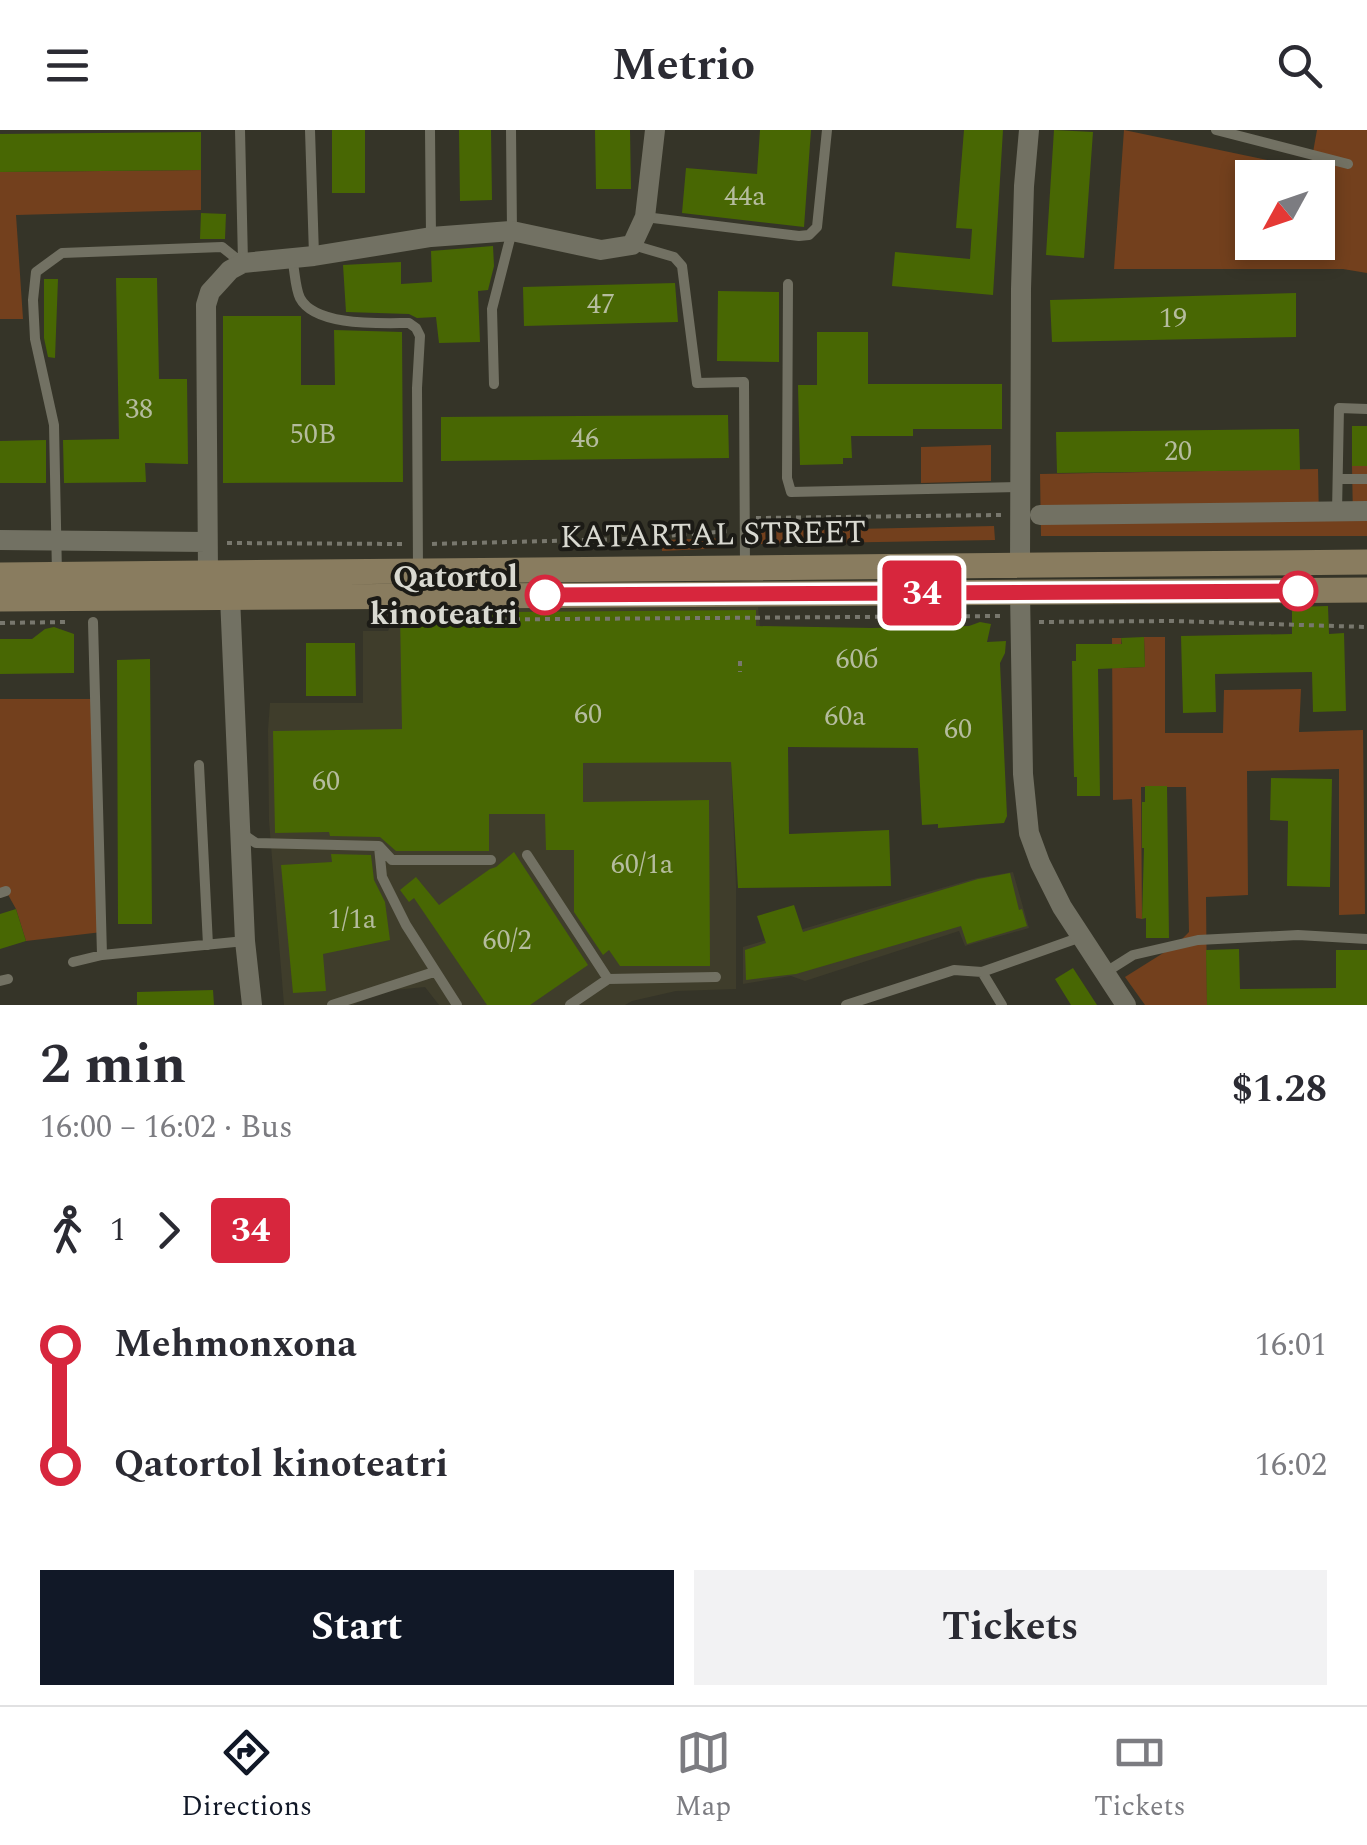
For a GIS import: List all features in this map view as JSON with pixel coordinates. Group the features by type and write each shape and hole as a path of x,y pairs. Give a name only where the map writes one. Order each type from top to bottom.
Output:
{"main road":[{"name":"KATARTAL STREET","path":"0,599 418,570 1367,562"},
{"path":"1020,565 1020,592"},
{"path":"746,568 746,594"},
{"name":"KATARTAL STREET","path":"418,570 746,594 1367,590"},
{"name":"KATARTAL STREET","path":"0,575 57,574 219,585"}],"street":[{"path":"252,1005 219,585 207,542 206,305 210,292 242,263 314,256 431,236 512,231 601,250 632,245 645,217 655,130"},
{"path":"1020,565 1030,515 1020,488 1023,203 1029,130"},
{"path":"1030,515 1367,511"},
{"path":"0,540 207,542"},
{"path":"1020,592 1023,774 1031,843 1062,907 1126,1005"}],"lane":[{"path":"240,130 242,263"},
{"path":"310,130 314,256"},
{"path":"430,130 431,236"},
{"path":"494,384 492,309 512,231 510,130"},
{"path":"645,217 809,235 817,227 827,130"},
{"path":"1216,130 1348,164"},
{"path":"632,245 674,256 682,266 697,383 744,382 746,568"},
{"path":"57,574 54,425 35,339 36,272 62,253 222,247 242,263"},
{"path":"292,258 299,296 306,306 353,322 409,323 420,336 416,388 418,570"},
{"path":"788,284 786,478 791,492 1020,488"},
{"path":"1338,512 1339,408 1367,408"},
{"path":"1338,479 1367,480"},
{"path":"93,622 102,955"},
{"path":"199,765 208,945"},
{"path":"240,832 256,843 379,846 392,860 491,860"},
{"path":"379,846 382,877 406,925 456,1005"},
{"path":"527,855 608,978"},
{"path":"1105,973 1133,955 1198,940 1298,935 1367,938"},
{"path":"846,1004 954,970 982,972 1082,937"},
{"path":"73,962 102,955 245,941"},
{"path":"332,1005 434,972"},
{"path":"982,972 1002,1005"},
{"path":"570,1005 608,978 716,976"}],"path":[{"path":"207,542 418,570 538,542 729,533 745,518 1030,515"},
{"path":"405,620 999,616 1063,623 1173,621 1367,627"},
{"path":"740,661 740,672"}],"shaded area":[{"path":"1124,130 1267,160 1235,160 1235,260 1335,260 1335,160 1312,160 1317,130 1367,130 1367,273 1343,269 1114,269"},
{"path":"201,170 201,210 16,215 23,319 0,319 0,172"},
{"path":"991,445 991,481 921,483 921,447"},
{"path":"1352,466 1367,466 1367,536 1041,536 1040,474 1318,469 1319,520 1353,519"},
{"path":"994,526 995,540 761,544 759,531"},
{"path":"723,538 724,548 662,551 662,540"},
{"path":"758,607 760,627 731,763 736,989 676,991 625,1005 439,1005 425,987 384,991 353,1005 284,1005 269,821 270,703 363,703 363,631 388,631 399,609"},
{"path":"1144,637 1165,637 1165,733 1223,733 1224,690 1301,689 1299,732 1363,730 1365,914 1339,915 1339,769 1247,771 1248,895 1206,897 1207,1005 1145,1005 1125,977 1176,945 1189,932 1186,787 1141,787 1142,919 1136,918 1132,799 1113,800 1112,638 1121,638 1123,668 1145,667"},
{"path":"0,699 92,699 102,932 26,941 16,909 6,891 0,893"},
{"path":"1013,872 1029,928 965,946 959,931 805,981 791,976 743,984 743,947 977,878"}],"building":[{"path":"332,130 365,130 365,193 332,193"},
{"path":"459,130 491,130 492,200 460,201"},
{"path":"595,130 630,130 631,189 596,189"},
{"path":"760,130 811,130 804,227 682,213 686,168 757,174"},
{"path":"964,130 1003,130 993,295 892,286 895,252 970,259 972,229 956,228"},
{"path":"1054,130 1093,132 1084,258 1046,255"},
{"path":"201,132 201,170 0,172 0,134"},
{"path":"201,213 226,214 225,239 200,239"},
{"path":"493,246 494,266 488,290 478,291 480,342 439,343 436,317 346,312 343,265 401,262 401,284 432,282 431,251"},
{"path":"116,278 157,278 159,379 187,379 188,464 145,463 146,482 64,483 63,440 119,439"},
{"path":"44,279 58,279 55,358 48,357 44,338"},
{"path":"675,283 678,322 524,326 523,287"},
{"path":"718,291 779,292 779,362 717,361"},
{"path":"1296,293 1296,337 1052,342 1050,300"},
{"path":"223,316 301,316 301,385 335,385 334,330 402,332 403,482 223,483"},
{"path":"817,332 868,332 868,384 1002,384 1002,429 913,429 913,436 851,436 852,458 843,458 843,464 800,465 798,385 817,385"},
{"path":"728,415 729,458 441,461 441,417"},
{"path":"1352,426 1367,426 1367,466 1352,466"},
{"path":"1299,429 1300,470 1057,473 1056,432"},
{"path":"46,440 46,483 0,483 0,441"},
{"path":"1328,606 1329,634 1344,633 1346,711 1313,712 1312,672 1215,674 1216,712 1183,713 1181,636 1292,634 1292,607"},
{"path":"756,610 756,626 991,624 987,642 1006,641 1000,663 1007,816 1004,823 938,828 938,824 922,825 918,748 788,747 789,834 889,830 891,886 738,888 731,762 583,763 583,802 709,800 710,966 620,966 609,950 603,955 574,912 574,850 546,850 545,814 489,814 489,851 396,851 380,837 330,836 329,832 275,833 273,731 402,729 400,613"},
{"path":"54,627 74,634 74,673 0,674 0,639 32,639"},
{"path":"1144,637 1145,667 1098,669 1100,796 1077,796 1072,661 1076,661 1076,644 1122,644 1121,638"},
{"path":"306,643 355,643 356,696 306,696"},
{"path":"150,659 152,924 118,924 117,660"},
{"path":"1271,778 1332,779 1330,887 1287,886 1288,821 1270,820"},
{"path":"1145,786 1167,786 1169,938 1146,938 1146,918 1142,919"},
{"path":"514,852 588,965 530,1005 487,1005 414,898 409,902 400,890 416,877 439,905"},
{"path":"331,854 371,855 374,880 385,902 390,940 323,954 326,991 293,993 281,865 332,862"},
{"path":"1010,873 1027,926 967,944 961,926 796,974 746,980 745,950 766,943 757,916 794,905 803,932 978,879"},
{"path":"16,909 26,941 0,949 0,914"},
{"path":"1239,949 1240,989 1336,988 1336,950 1367,950 1367,1005 1207,1005 1206,950"},
{"path":"1073,968 1097,1005 1071,1005 1055,979"},
{"path":"213,990 214,1005 137,1005 137,992"}],"bus line":[{"name":"34","path":"545,595 1298,591"}],"place":[{"name":"Qatortol kinoteatri","path":"545,595"}]}
